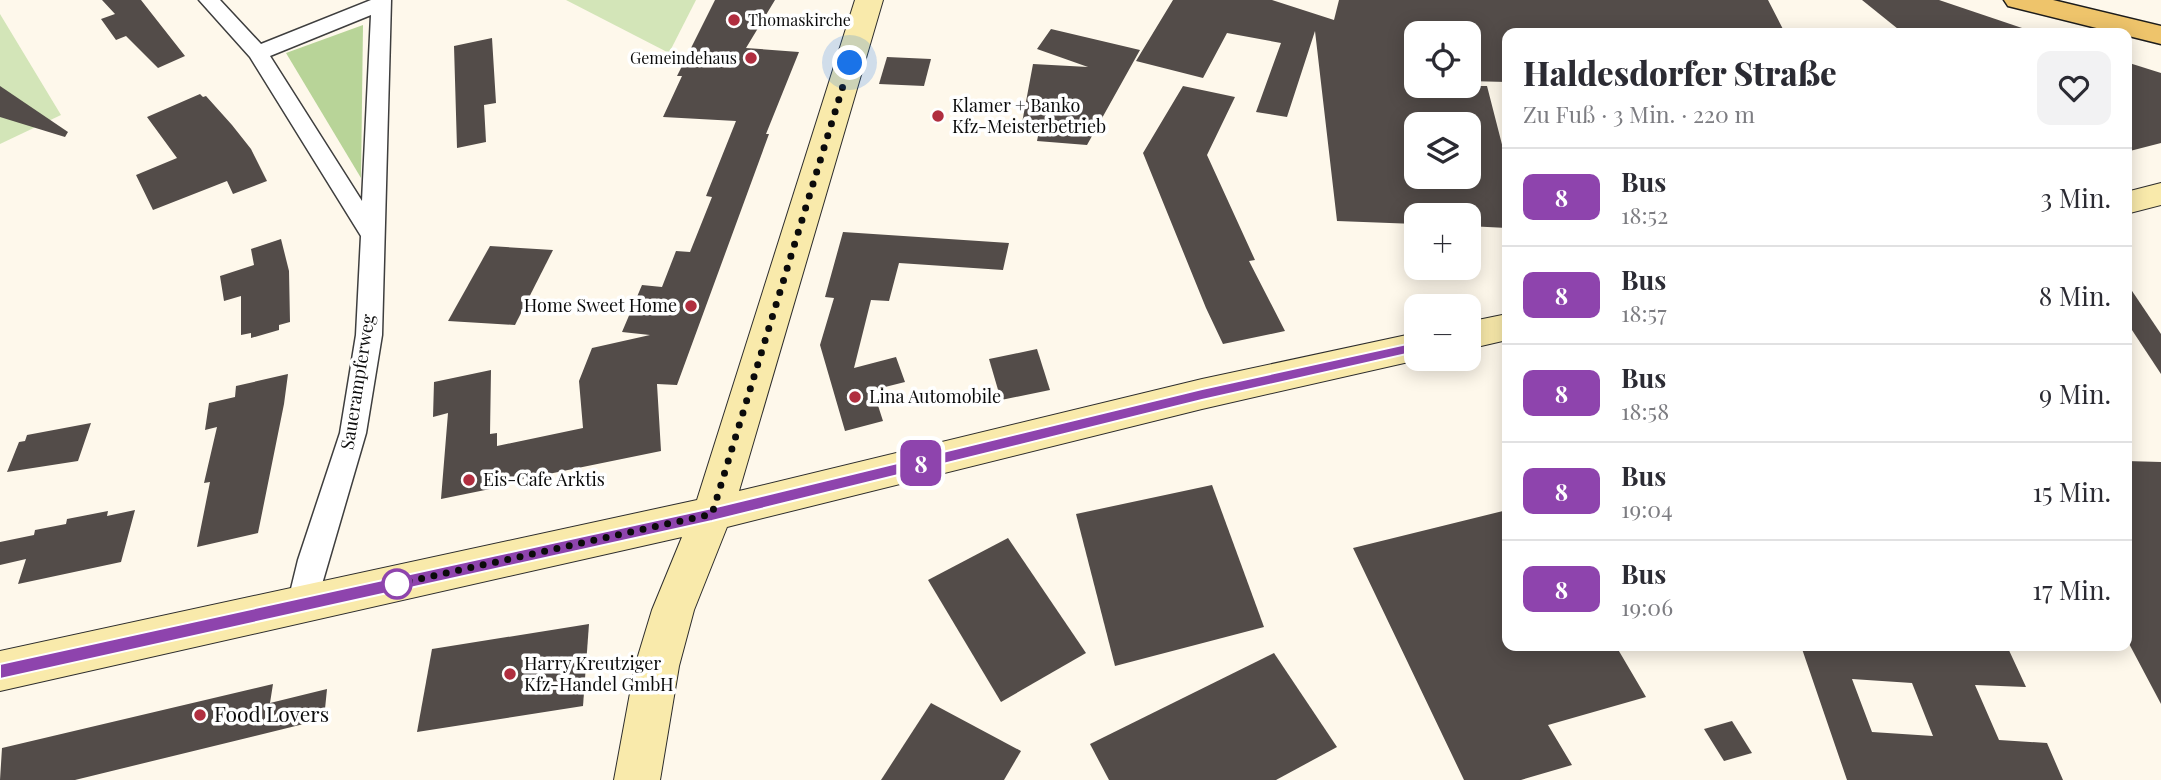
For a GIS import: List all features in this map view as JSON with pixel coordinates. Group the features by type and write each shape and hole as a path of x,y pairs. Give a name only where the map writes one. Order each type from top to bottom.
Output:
{"main road":[{"path":"637,780 652,691 670,621 712,514 869,0"},
{"path":"2029,3 2086,28"},
{"path":"2029,3 2161,35"},
{"path":"2132,46 2161,54"},
{"path":"2132,201 2161,194"},
{"path":"1481,333 1502,328"},
{"path":"0,671 712,514 1202,394 1404,350"}],"street":[{"path":"209,0 258,53 374,237"},
{"name":"Sauerampferweg","path":"258,53 381,2 369,335 353,433 302,605"}],"green space":[{"path":"566,0 696,0 669,53"},
{"path":"0,14 61,115 0,144"},
{"path":"363,25 361,178 286,53"}],"building":[{"path":"102,0 141,0 185,56 158,68 126,36 116,40 101,19 115,14"},
{"path":"715,0 775,0 746,48 799,52 766,134 769,134 677,385 657,384 661,451 495,485 495,488 441,499 448,413 433,417 434,382 491,370 490,434 497,433 497,446 583,428 579,381 592,348 650,335 622,332 642,285 662,287 676,251 690,252 712,197 706,196 736,121 663,117 682,76 677,76"},
{"path":"1173,0 1272,0 1334,20 1339,0 1768,0 1782,28 1502,28 1502,82 1481,81 1481,21 1404,21 1404,98 1481,98 1481,86 1487,86 1502,144 1502,228 1481,227 1481,203 1404,203 1404,224 1337,221 1315,31 1287,117 1256,112 1281,43 1227,33 1203,78 1136,61"},
{"path":"1862,0 1939,0 2022,28 1897,28"},
{"path":"1051,29 1140,50 1087,145 1037,141 1040,126 1022,123 1033,64 1088,67 1037,49"},
{"path":"492,38 496,103 484,105 486,142 457,148 454,46"},
{"path":"887,57 931,59 924,86 879,84"},
{"path":"2132,64 2161,73 2161,143 2132,150"},
{"path":"0,86 68,132 65,137 0,117"},
{"path":"1183,86 1235,97 1207,155 1255,260 1249,261 1285,331 1223,344 1206,308 1143,153"},
{"path":"200,94 206,96 251,149 267,181 233,194 227,181 153,210 136,175 177,158 147,117"},
{"path":"843,232 1009,243 1003,270 899,263 889,301 871,300 854,368 896,357 905,382 873,390 883,421 845,431 820,345 834,298 825,297"},
{"path":"281,239 289,271 290,322 279,325 279,330 251,338 251,333 241,335 241,296 224,301 220,276 254,265 251,249"},
{"path":"490,246 553,250 515,325 448,321"},
{"path":"2132,291 2161,334 2161,374 2132,330"},
{"path":"1037,349 1050,390 1001,400 989,359"},
{"path":"288,374 258,533 197,547 210,482 204,483 217,427 205,430 209,403 235,397 236,386"},
{"path":"91,423 78,461 7,472 19,442 25,441 27,435"},
{"path":"2132,461 2161,462 2161,704 2132,649"},
{"path":"1212,485 1264,627 1115,666 1076,514"},
{"path":"135,510 121,562 18,584 26,559 0,565 0,542 34,535 35,530 66,524 67,519 108,511 107,516"},
{"path":"1502,511 1502,651 1619,651 1646,697 1548,725 1572,765 1521,780 1464,780 1353,548"},
{"path":"1008,538 1086,653 1001,702 928,580"},
{"path":"589,624 583,706 417,732 432,649"},
{"path":"1803,651 2009,651 2026,687 1975,685 1999,740 2047,743 2063,780 1847,780","holes":["1852,679 1912,683 1933,736 1872,732"]},
{"path":"1274,653 1337,747 1276,780 1109,780 1090,744"},
{"path":"273,684 270,703 327,689 324,719 75,780 0,780 2,748"},
{"path":"931,703 1021,751 1004,780 881,780"},
{"path":"1732,721 1752,753 1724,761 1704,729"}],"bus line":[{"name":"8","path":"0,671 774,500 1202,394 1404,350"}],"place":[{"name":"Thomaskirche","path":"734,20"},
{"name":"Gemeindehaus","path":"751,58"},
{"name":"Klamer + Banko Kfz-Meisterbetrieb","path":"938,116"},
{"name":"Home Sweet Home","path":"691,306"},
{"name":"Lina Automobile","path":"855,397"},
{"name":"Eis-Cafe Arktis","path":"469,480"},
{"name":"Harry Kreutziger Kfz-Handel GmbH","path":"510,674"},
{"name":"Food Lovers","path":"200,715"}],"route":[{"path":"397,584 712,514 850,63"}]}
